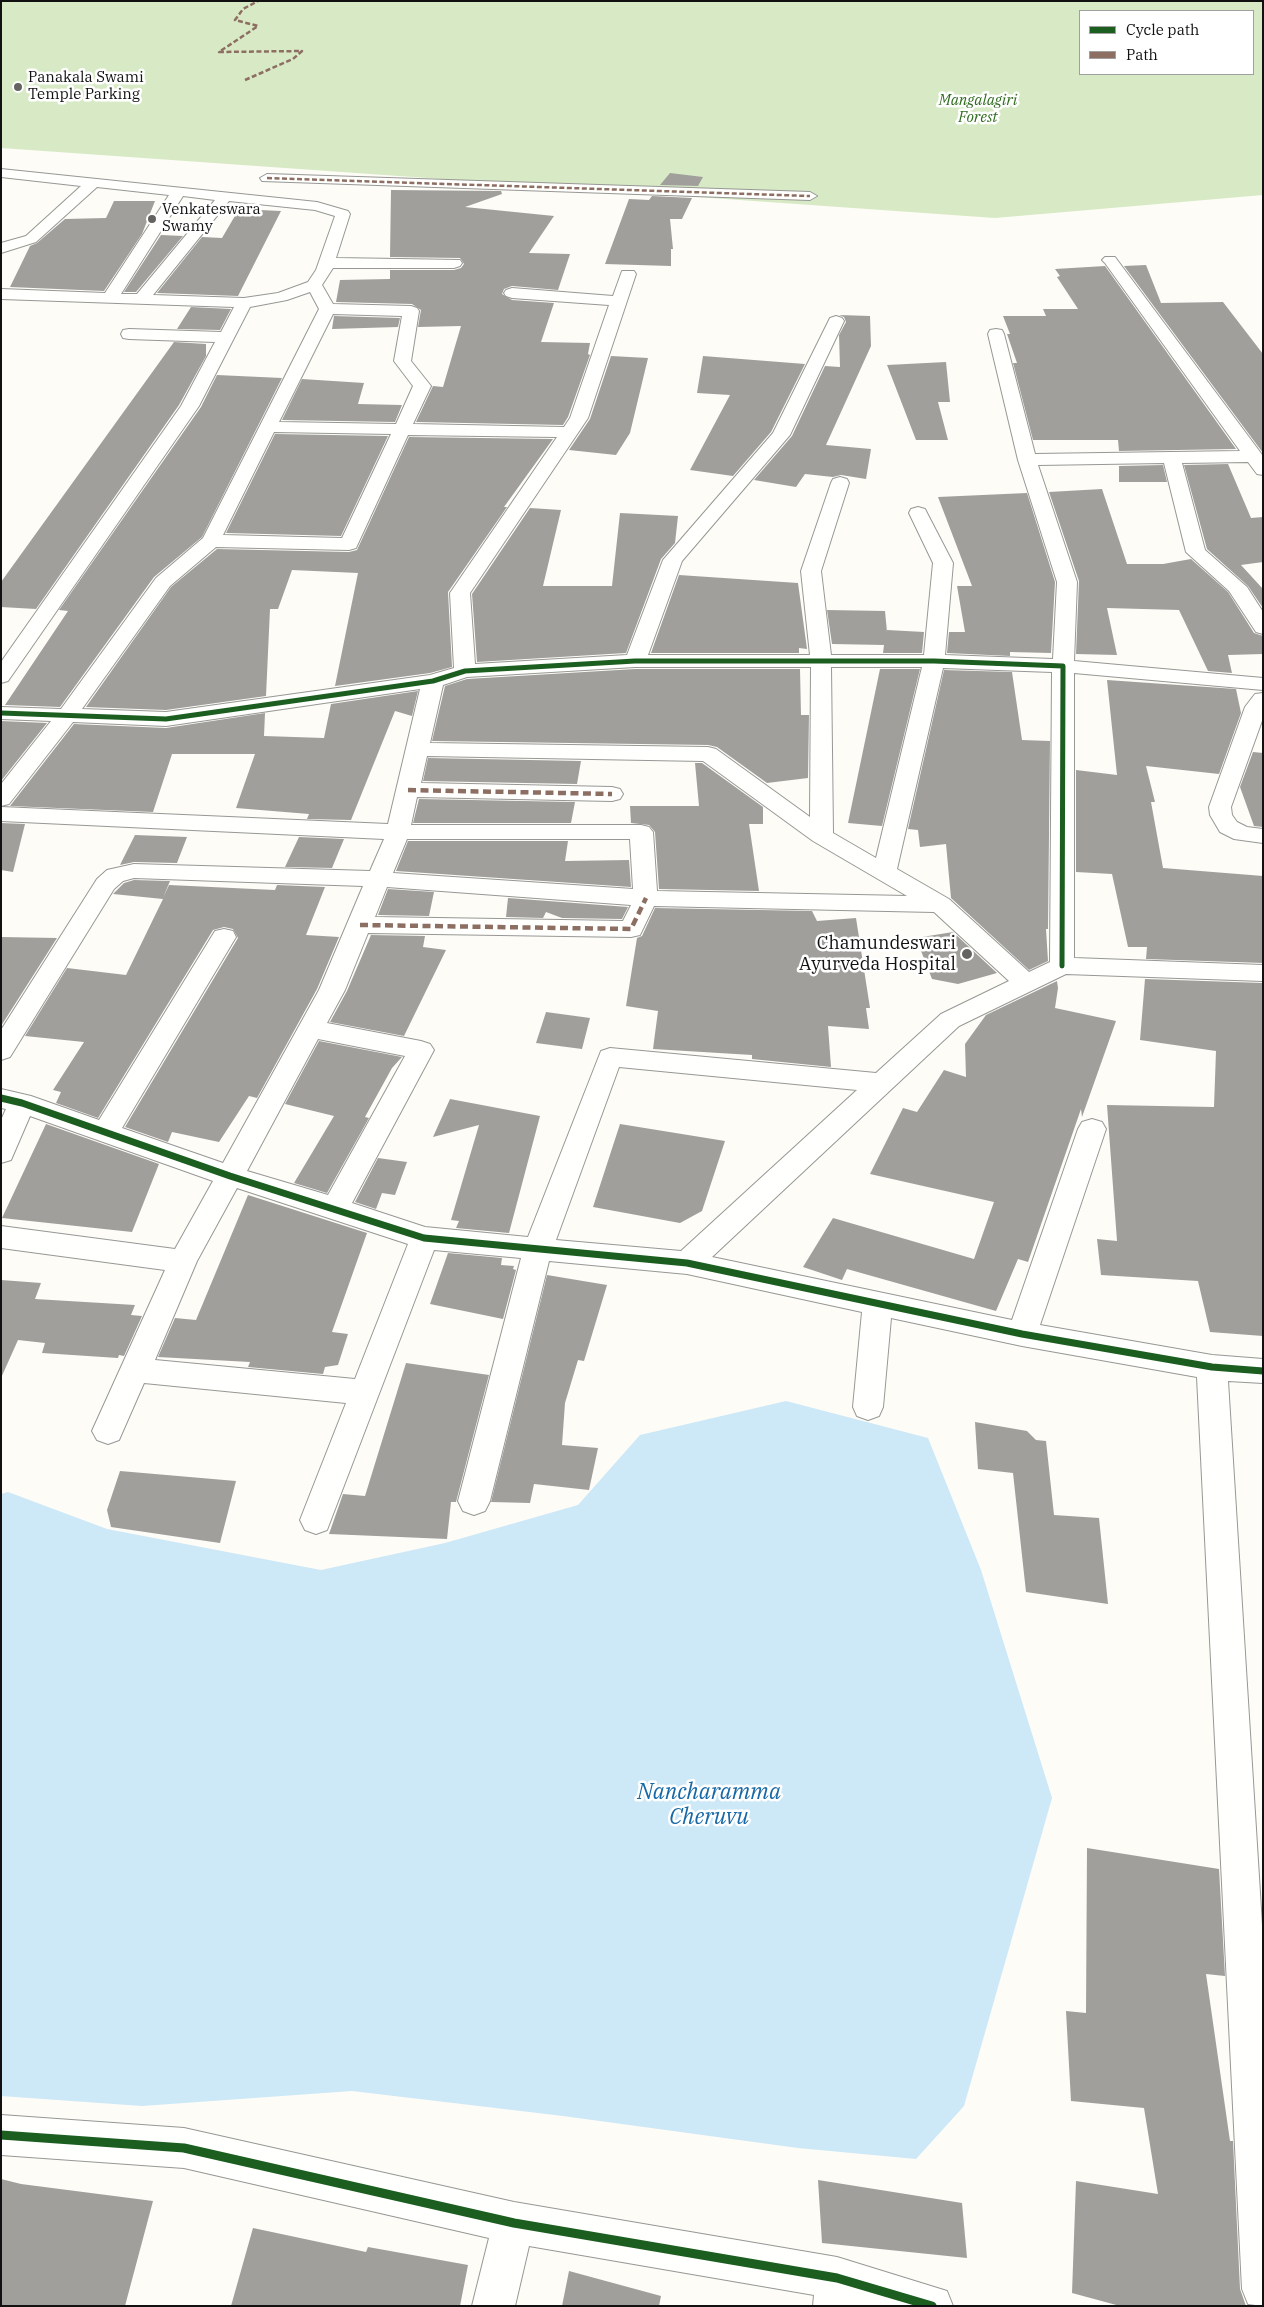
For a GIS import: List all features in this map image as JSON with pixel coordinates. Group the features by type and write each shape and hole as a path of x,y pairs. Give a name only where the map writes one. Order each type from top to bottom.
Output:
{"street":[{"path":"243,198 287,162"},
{"path":"1,173 317,206 343,214 326,263 314,285 281,297 244,303 1,294"},
{"path":"266,178 810,196"},
{"path":"1,248 32,239 93,183"},
{"path":"110,298 178,192"},
{"path":"142,298 226,196"},
{"path":"1110,260 1258,463"},
{"path":"326,263 454,263"},
{"path":"465,671 460,593 579,418 628,274"},
{"path":"314,285 327,309"},
{"path":"512,293 619,301"},
{"path":"1,677 190,406 244,303"},
{"path":"1,799 67,715 163,582 211,541 327,309"},
{"path":"211,541 349,544 422,386 402,362 411,310 327,309"},
{"path":"635,662 673,560 781,435 836,321"},
{"path":"129,334 227,337"},
{"path":"996,334 1027,460 1067,582 1064,666 1062,966"},
{"path":"268,427 570,432"},
{"path":"1027,460 1172,458 1258,463"},
{"path":"1172,458 1196,552 1237,587 1263,628"},
{"path":"821,836 821,661 811,571 840,483"},
{"path":"885,871 934,662 943,563 918,513"},
{"path":"1,712 166,719 433,681 465,671 635,662 934,662 1064,666 1263,684"},
{"path":"108,1431 183,1261 332,990 398,832 433,681"},
{"path":"1263,699 1256,707 1220,807 1221,815 1228,827 1242,834 1263,836"},
{"path":"417,749 708,754 821,836 940,904 1026,983"},
{"path":"408,790 612,794"},
{"path":"1,814 398,832 641,832 646,898 631,929 360,925"},
{"path":"1,1050 105,884 115,875 134,871 378,879 646,898 940,904"},
{"path":"106,1131 224,937"},
{"path":"687,1263 950,1020 1062,966 1263,973"},
{"path":"311,1029 421,1050 335,1208"},
{"path":"474,1501 538,1249 610,1057 882,1083"},
{"path":"1,1153 11,1100 106,1131 230,1176 424,1238 687,1263 1022,1334 1212,1367 1263,1371"},
{"path":"1022,1334 1092,1129"},
{"path":"1,1237 183,1261"},
{"path":"316,1520 424,1238"},
{"path":"868,1407 878,1303"},
{"path":"1212,1367 1263,2289"},
{"path":"135,1370 365,1392"},
{"path":"1,2135 184,2148 514,2223 836,2292 932,2306"},
{"path":"493,2306 514,2223"}],"green space":[{"name":"Mangalagiri Forest","path":"1,1 1263,1 1263,195 995,218 1,148"}],"water":[{"name":"Nancharamma Cheruvu","path":"786,1401 928,1438 981,1570 1052,1798 964,2106 916,2159 798,2148 563,2116 352,2091 142,2106 1,2096 1,1494 8,1492 107,1529 321,1570 445,1543 578,1505 640,1435"}],"building":[{"path":"670,173 703,177 698,186 660,185"},
{"path":"391,190 501,191 502,194 465,207 554,216 529,253 570,254 558,290 512,286 504,289 502,294 512,300 554,303 541,342 590,343 588,354 590,355 568,417 563,425 416,422 433,386 443,387 461,326 418,327 421,310 412,304 336,302 340,280 390,279 390,270 454,270 461,268 464,264 460,258 390,257"},
{"path":"652,196 692,198 682,219 670,219 673,249 671,249 671,266 605,264 629,199 649,200"},
{"path":"114,201 155,201 142,234 104,291 10,287 30,246 37,243 65,219 106,218"},
{"path":"239,209 281,211 238,296 157,293 202,237 222,238"},
{"path":"161,235 183,236 136,292 124,292"},
{"path":"1146,265 1161,303 1223,302 1263,354 1263,453 1124,266"},
{"path":"1105,266 1236,449 1119,451 1118,440 1033,440 1013,363 1017,363 1007,334 1010,334 1003,316 1046,316 1043,309 1078,309 1057,277 1060,276 1055,269"},
{"path":"191,307 231,309 220,330 177,329"},
{"path":"839,315 870,316 871,346 826,445 871,449 866,479 841,475 833,477 805,474 796,487 754,480 792,436 825,366 840,367 839,335 846,322 844,317"},
{"path":"334,316 400,318 398,327 332,329"},
{"path":"174,342 206,344 206,356 179,405 36,609 1,607 1,582"},
{"path":"611,356 648,358 630,433 616,455 569,450 590,419"},
{"path":"703,356 805,364 771,432 733,476 690,470 730,395 697,393"},
{"path":"946,362 950,402 938,402 948,440 916,440 887,365"},
{"path":"217,375 282,378 202,537 154,577 60,707 5,705 68,611 59,610 201,407"},
{"path":"302,379 364,383 358,404 402,405 395,422 282,420"},
{"path":"275,434 388,436 341,536 226,533"},
{"path":"409,437 553,439 504,507 507,507 448,592 452,667 430,673 335,686 358,573 292,570 278,609 270,609 266,696 166,710 86,707 171,587 217,549 349,552 357,550"},
{"path":"1228,464 1251,518 1263,517 1263,562 1241,565 1263,589 1263,608 1248,586 1207,549 1184,465"},
{"path":"1163,465 1167,482 1119,482 1119,466"},
{"path":"1102,489 1127,564 1163,564 1191,559 1228,592 1254,633 1263,636 1263,654 1228,655 1232,673 1208,671 1179,610 1107,608 1117,655 1076,654 1079,581 1049,492"},
{"path":"1027,493 1055,582 1051,653 1010,652 1010,656 947,653 949,632 965,632 957,586 972,586 938,497"},
{"path":"530,508 561,510 543,586 612,586 620,513 678,516 675,543 661,559 626,653 477,662 472,594"},
{"path":"679,575 798,583 807,649 799,648 799,653 651,653"},
{"path":"827,610 885,611 887,632 887,630 924,632 922,653 883,653 884,645 832,644"},
{"path":"635,669 800,669 801,715 809,715 808,778 767,783 717,747 708,745 432,741 445,686 467,679"},
{"path":"880,669 920,669 882,826 848,823"},
{"path":"944,670 1012,672 1022,740 1050,741 1048,929 1046,929 1048,961 1029,970 951,898 946,844 920,847 918,830 908,829"},
{"path":"1107,680 1236,689 1241,713 1219,774 1146,766 1155,802 1151,802 1163,868 1263,876 1263,963 1146,959 1147,947 1128,947 1112,874 1076,872 1076,770 1117,775"},
{"path":"418,691 412,716 395,711 351,820 307,819 309,814 236,808 255,754 172,754 153,812 10,806 74,724 166,728 265,713 264,736 324,738 331,704"},
{"path":"1,721 47,723 1,781"},
{"path":"1253,752 1263,753 1263,827 1254,826 1240,787"},
{"path":"428,758 581,761 577,784 423,781"},
{"path":"695,763 702,763 763,807 763,824 749,824 759,891 659,889 655,832 649,825 631,823 630,806 699,806"},
{"path":"419,799 575,802 571,823 413,823"},
{"path":"1,823 25,824 13,872 1,870"},
{"path":"135,835 187,837 177,863 134,862 120,865"},
{"path":"299,837 344,839 332,868 285,867"},
{"path":"408,841 568,841 565,861 629,860 631,887 396,871"},
{"path":"134,880 170,881 163,898 169,885 275,890 277,885 325,887 306,935 339,937 317,989 257,1098 249,1096 219,1142 172,1132 168,1142 125,1127 238,938 233,929 224,927 213,930 98,1118 56,1103 61,1092 53,1090 84,1042 25,1036 67,968 126,975 163,899 113,894 124,883"},
{"path":"388,889 434,892 429,916 378,915"},
{"path":"508,898 628,907 622,919 562,918 546,912 543,918 506,917"},
{"path":"655,908 812,911 817,921 856,918 870,1008 866,1008 869,1029 828,1026 831,1067 752,1059 752,1055 653,1049 658,1011 626,1006 637,938 642,936"},
{"path":"953,932 997,973 958,984 932,979 916,938"},
{"path":"371,935 425,936 423,947 446,950 404,1036 330,1022 347,991"},
{"path":"1,937 57,938 1,1026"},
{"path":"1145,979 1263,983 1263,1336 1210,1332 1198,1281 1101,1275 1097,1239 1117,1241 1107,1105 1214,1107 1216,1051 1140,1040"},
{"path":"1057,981 1058,988 1055,1008 1116,1021 1082,1117 1081,1109 1028,1262 1018,1259 996,1311 847,1269 842,1280 803,1267 833,1218 974,1259 994,1202 870,1174 903,1108 917,1112 944,1070 966,1077 965,1044 986,1015"},
{"path":"546,1012 590,1018 582,1049 536,1043"},
{"path":"319,1041 402,1057 392,1068 365,1117 369,1118 327,1193 294,1183 334,1116 285,1104"},
{"path":"450,1099 540,1116 509,1233 456,1228 459,1221 451,1220 479,1125 433,1137"},
{"path":"46,1124 159,1164 132,1232 2,1218"},
{"path":"620,1124 725,1141 702,1211 680,1223 593,1207"},
{"path":"378,1158 407,1162 395,1195 382,1193 376,1209 355,1202"},
{"path":"248,1195 367,1233 332,1332 348,1334 338,1365 325,1367 323,1374 248,1367 250,1362 158,1357 175,1318 196,1320"},
{"path":"448,1253 502,1258 501,1265 514,1266 513,1269 516,1270 503,1319 430,1304"},
{"path":"547,1275 607,1285 584,1361 578,1360 565,1403 562,1445 598,1448 589,1490 534,1484 530,1503 491,1502"},
{"path":"1,1280 41,1283 35,1299 135,1305 131,1315 142,1316 124,1356 119,1355 118,1358 42,1353 45,1343 18,1340 1,1378"},
{"path":"406,1363 489,1375 456,1502 451,1502 447,1539 329,1534 343,1494 365,1496"},
{"path":"975,1422 1027,1431 1036,1440 1046,1441 1054,1515 1099,1518 1108,1604 1026,1592 1013,1473 978,1469"},
{"path":"120,1471 236,1481 220,1543 111,1527 107,1510"},
{"path":"1087,1848 1219,1869 1225,1976 1206,1974 1230,2141 1233,2141 1240,2289 1246,2306 1120,2306 1072,2293 1076,2181 1158,2194 1144,2108 1071,2101 1066,2011 1086,2013"},
{"path":"1,2179 21,2184 153,2201 125,2306 1,2306"},
{"path":"818,2180 962,2203 967,2258 822,2243"},
{"path":"253,2228 366,2252 368,2247 468,2265 460,2306 231,2306"},
{"path":"569,2271 661,2296 659,2306 562,2306"}],"marked path":[{"path":"245,80 293,59 302,51 219,52 258,26 235,20 243,9 258,1"},
{"path":"267,178 810,196"},
{"path":"408,790 612,794"},
{"path":"360,925 631,929 646,898"}],"cycle path":[{"path":"1,713 166,719 433,681 465,671 635,661 934,661 1063,666 1062,966"},
{"path":"1,1098 22,1103 230,1176 424,1238 687,1263 1022,1334 1212,1367 1263,1371"},
{"path":"1,2135 184,2148 514,2223 837,2278 932,2306"}],"place":[{"name":"Panakala Swami Temple Parking","path":"18,87"},
{"name":"Venkateswara Swamy","path":"152,219"},
{"name":"Chamundeswari Ayurveda Hospital","path":"967,954"}]}
